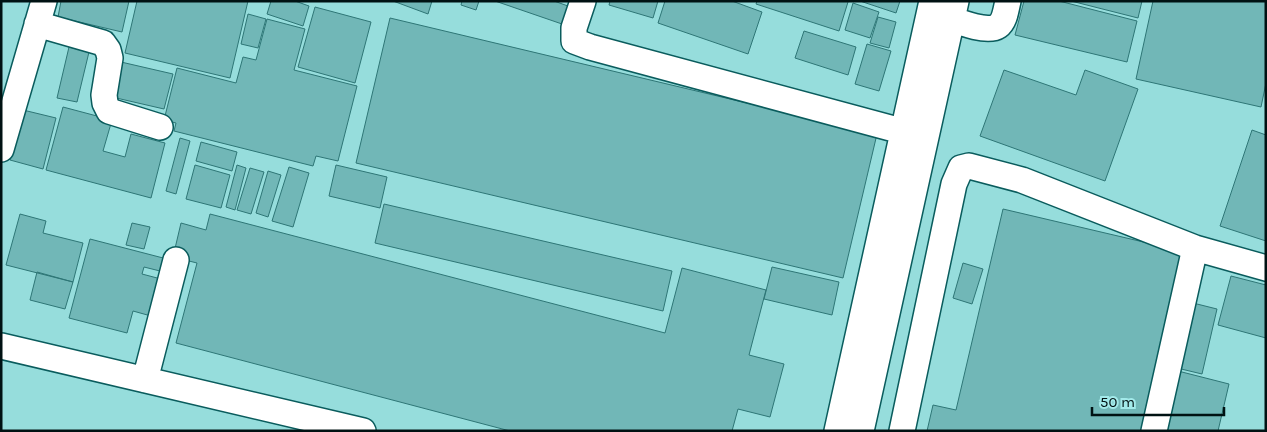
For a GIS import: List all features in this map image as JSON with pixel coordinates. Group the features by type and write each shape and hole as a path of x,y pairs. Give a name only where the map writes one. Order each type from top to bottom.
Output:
{"street":[{"path":"583,1 574,28 574,41 590,47 915,134"},
{"path":"915,134 932,1"},
{"path":"861,431 884,274 915,134 954,10 979,28 995,28 1000,25 1005,15 1008,1"},
{"path":"1,149 40,13 103,43 108,50 110,58 104,95 109,111 160,128"},
{"path":"902,431 954,184 961,168 970,166 1022,180 1195,248 1266,268"},
{"path":"1154,431 1195,248"},
{"path":"145,380 176,260"},
{"path":"837,431 884,274"},
{"path":"1,346 363,431"}],"building":[{"path":"61,1 129,1 122,32 58,17"},
{"path":"137,1 248,1 230,78 125,53"},
{"path":"271,1 295,1 309,6 303,26 267,14"},
{"path":"393,1 432,1 428,14"},
{"path":"462,1 479,1 476,10 461,5"},
{"path":"495,1 554,1 568,6 562,24"},
{"path":"610,1 658,1 653,18 609,5"},
{"path":"665,1 732,1 762,12 748,54 658,23"},
{"path":"757,1 848,2 839,31 756,4"},
{"path":"860,1 900,1 896,13"},
{"path":"1024,1 1059,1 1137,21 1127,62 1015,35"},
{"path":"1071,1 1142,1 1138,18"},
{"path":"1153,1 1266,1 1266,83 1261,107 1136,79"},
{"path":"853,3 879,12 870,38 845,30"},
{"path":"315,7 371,22 355,83 298,67"},
{"path":"248,14 266,19 258,48 241,44"},
{"path":"878,17 896,22 889,48 870,43"},
{"path":"390,18 877,134 843,278 356,163"},
{"path":"267,19 305,29 294,70 357,86 338,161 316,156 313,166 174,131 176,123 164,120 177,68 236,83 243,57 256,60"},
{"path":"804,31 856,47 848,75 795,58"},
{"path":"867,44 891,51 879,91 855,84"},
{"path":"69,47 89,52 77,102 57,98"},
{"path":"121,62 173,74 164,109 112,97"},
{"path":"1004,70 1076,95 1085,70 1138,89 1105,181 980,136"},
{"path":"63,107 112,120 103,151 125,157 131,134 165,143 151,198 46,170"},
{"path":"23,110 56,118 43,169 10,160"},
{"path":"1252,130 1266,135 1266,241 1220,226"},
{"path":"180,138 190,141 176,194 166,191"},
{"path":"201,142 237,152 232,171 196,161"},
{"path":"195,165 230,175 221,208 186,199"},
{"path":"237,165 246,168 235,210 226,207"},
{"path":"336,165 387,177 380,208 329,196"},
{"path":"289,167 309,173 293,227 272,221"},
{"path":"250,168 264,172 251,214 237,210"},
{"path":"268,171 281,175 268,217 256,213"},
{"path":"384,204 672,271 663,311 375,243"},
{"path":"1003,209 1186,252 1144,431 927,431 933,405 956,410"},
{"path":"20,214 46,221 43,233 83,243 73,282 6,265"},
{"path":"210,214 665,333 682,268 766,290 749,355 784,364 770,417 738,409 732,431 510,431 176,343 197,263 173,257 181,223 206,230"},
{"path":"132,223 150,227 144,249 126,245"},
{"path":"90,239 167,259 164,272 144,267 142,274 161,279 151,316 133,311 127,333 69,318"},
{"path":"963,263 983,269 972,304 953,298"},
{"path":"772,267 839,282 832,315 764,299"},
{"path":"37,272 73,282 65,309 30,300"},
{"path":"1231,276 1266,285 1266,338 1218,325"},
{"path":"1193,303 1217,309 1202,374 1177,368"},
{"path":"1178,371 1229,384 1218,431 1164,431"}]}
